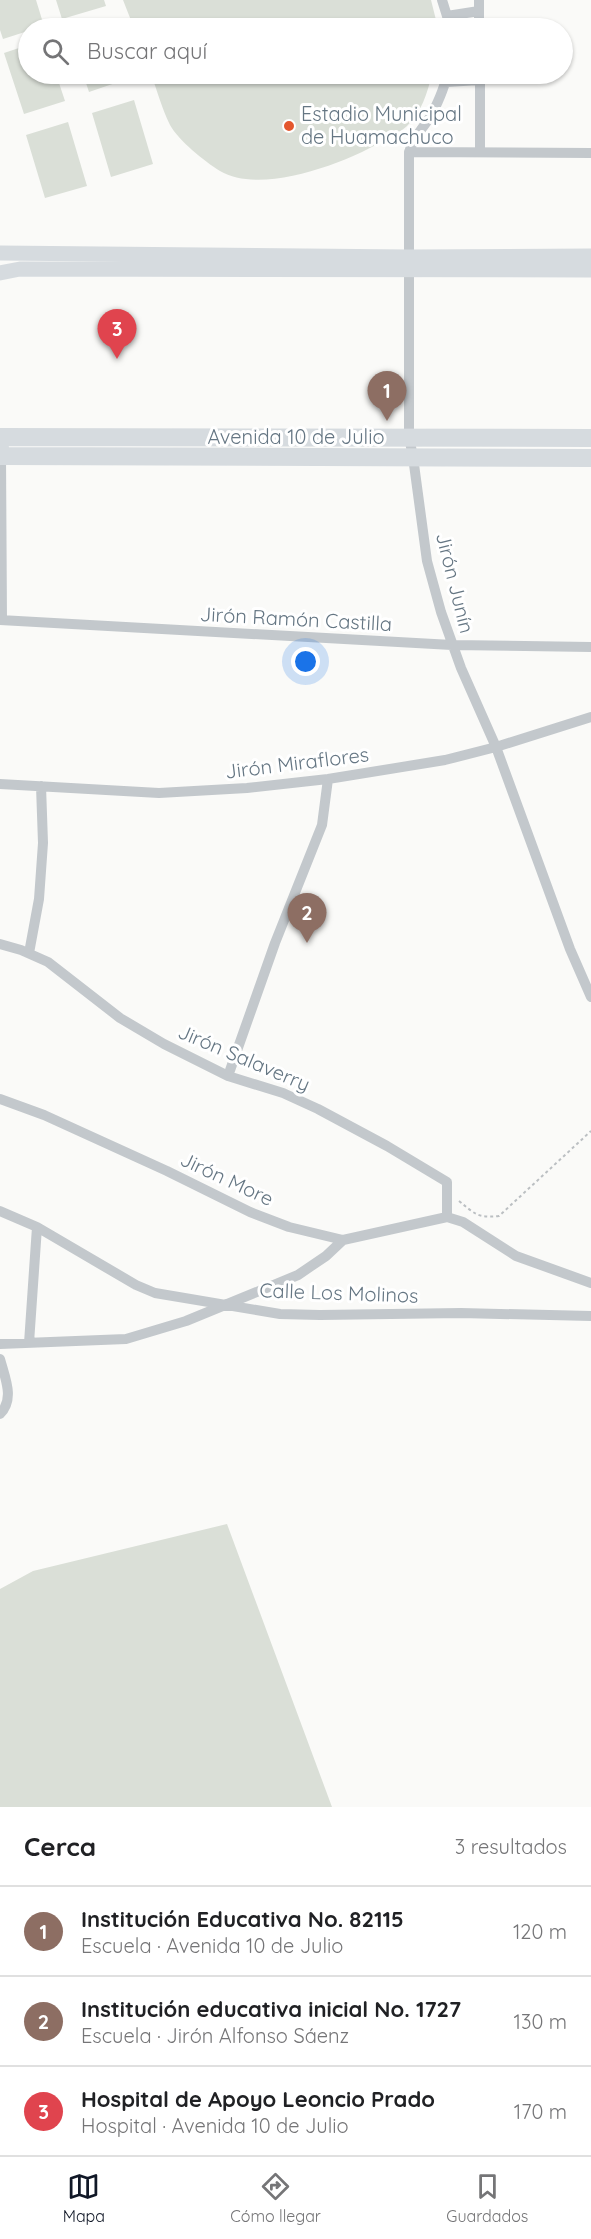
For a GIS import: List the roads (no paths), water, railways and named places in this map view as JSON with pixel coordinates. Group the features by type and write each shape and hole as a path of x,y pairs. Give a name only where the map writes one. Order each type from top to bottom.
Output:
{"highway":[{"name":"Avenida 10 de Julio","path":"0,437 591,438"},
{"name":"Avenida 10 de Julio","path":"0,452 591,458"}],"main road":[{"path":"0,253 591,270"},
{"path":"0,273 20,269 409,264 591,255"}],"street":[{"path":"442,0 447,16 479,6"},
{"path":"444,84 431,116 414,137 410,152 591,153"},
{"path":"480,84 480,152"},
{"name":"Jirón Junín","path":"410,152 409,437 414,457 428,561 452,645 496,747 570,949 591,997"},
{"path":"0,452 1,620"},
{"name":"Jirón Ramón Castilla","path":"1,620 452,645 591,646"},
{"name":"Jirón Miraflores","path":"0,784 159,793 248,788 327,779 445,760 496,747 591,717"},
{"path":"228,1076 275,943 322,825 327,779"},
{"path":"29,953 39,899 43,843 41,786"},
{"name":"Jirón Salaverry","path":"0,945 29,953 63,972 120,1018 164,1044 228,1076 283,1094 318,1109 447,1182 447,1217"},
{"name":"Jirón More","path":"0,1100 44,1115 250,1212 289,1227 343,1240 447,1217"},
{"name":"Calle Los Molinos","path":"0,1211 37,1227 136,1285 155,1293 280,1314 461,1313 591,1316"},
{"path":"447,1217 463,1222 516,1256 591,1283"},
{"path":"29,1343 37,1227"},
{"path":"0,1344 126,1339 186,1321 298,1275 326,1256 343,1240"},
{"path":"0,1359 9,1400 6,1408 0,1413"}],"place":[{"name":"Estadio Municipal de Huamachuco","path":"289,126"},
{"name":"Hospital de Apoyo Leoncio Prado","path":"117,359"},
{"name":"Institución Educativa No. 82115","path":"387,421"},
{"name":"Institución educativa inicial No. 1727","path":"307,943"}]}
